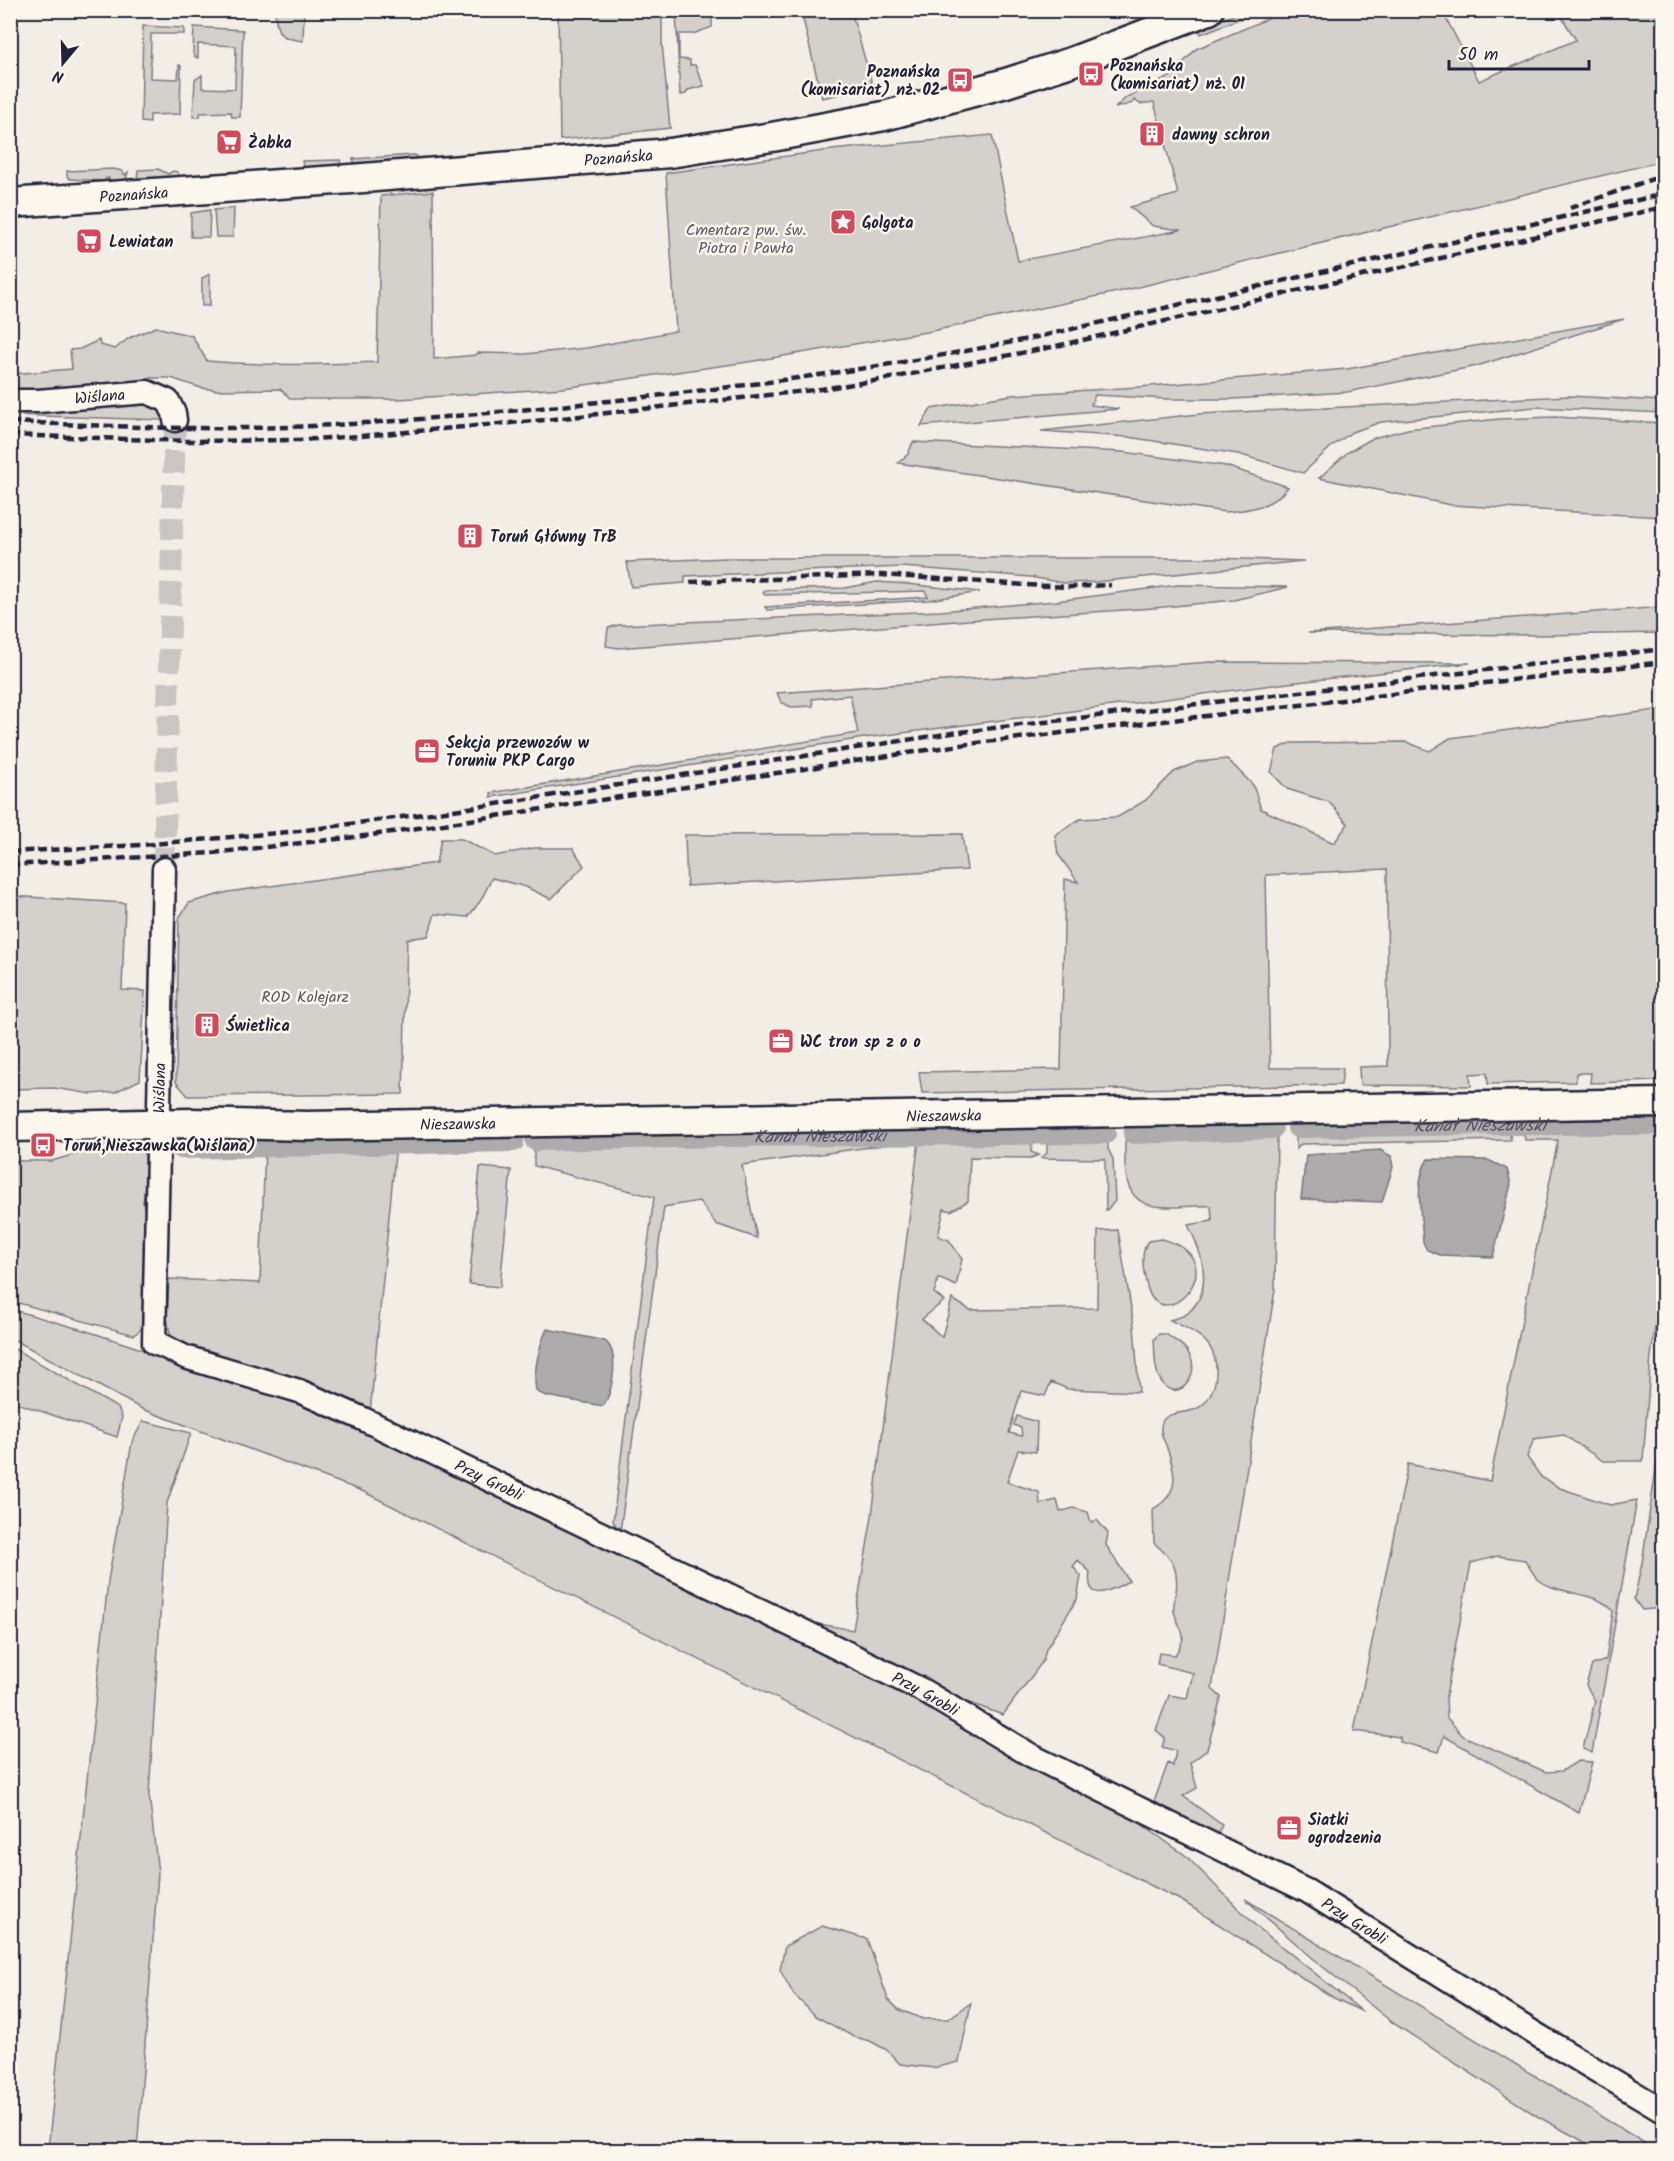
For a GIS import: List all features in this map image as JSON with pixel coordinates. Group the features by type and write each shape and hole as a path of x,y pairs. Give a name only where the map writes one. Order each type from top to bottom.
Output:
{"main road":[{"name":"Poznańska","path":"10,203 647,155 772,138 884,116 1006,83 1082,58 1209,10"},
{"name":"Nieszawska","path":"10,1127 159,1124 329,1125 1664,1103"}],"street":[{"name":"Wiślana","path":"10,401 38,401 147,392 168,401 175,420"},
{"name":"Wiślana","path":"154,1343 164,869"},
{"name":"Przy Grobli","path":"154,1343 185,1357 299,1391 359,1417 920,1689 1032,1756 1307,1892 1664,2111"}],"green space":[{"path":"275,11 304,11 303,41 284,37 281,34 278,30"},
{"path":"558,11 662,11 662,43 670,128 560,140"},
{"path":"676,11 681,13 712,12 712,27 693,34 679,34 679,59 690,60 690,65 695,65 704,86 688,90 686,94 680,95"},
{"path":"801,11 851,11 873,87 822,98"},
{"path":"1243,11 1259,11 1201,34 1201,28"},
{"name":"Cmentarz pw. św. Piotra i Pawła","path":"1286,11 1442,11 1479,81 1576,40 1558,11 1663,11 1663,161 1122,291 932,331 748,362 563,388 399,399 291,399 280,389 217,390 201,388 171,378 148,378 118,387 11,392 11,374 72,369 70,350 80,349 99,340 100,345 115,349 129,338 156,327 192,336 207,361 249,364 377,362 381,196 433,191 434,359 476,355 477,353 525,354 587,348 676,331 666,173 831,150 992,135 1018,261 1181,230 1153,226 1130,207 1178,194 1154,102 1140,104 1134,100 1133,103 1115,108 1127,97 1170,77 1196,49"},
{"path":"143,26 184,28 184,34 151,34 150,78 178,79 179,65 181,66 180,114 150,115 150,123 141,122"},
{"path":"194,27 243,30 240,117 232,117 231,112 200,113 200,117 193,117 195,80 202,75 202,88 235,89 236,46 198,44 198,58 195,57 193,53"},
{"path":"417,156 417,161 356,166 353,159"},
{"path":"341,160 339,167 304,169 302,161"},
{"path":"113,169 122,171 125,175 128,172 126,180 70,179 67,176 67,171"},
{"path":"158,169 168,174 173,171 178,172 178,176 173,179 139,182 137,180 138,170"},
{"path":"234,208 233,237 216,237 214,210"},
{"path":"210,210 209,237 191,237 191,213"},
{"path":"210,274 210,306 202,306 202,278"},
{"path":"1624,319 1477,366 1347,392 1233,399 1167,399 1095,395 1091,405 1119,409 921,426 931,409 1011,395 1139,387 1347,369"},
{"path":"1569,396 1663,401 1663,413 1535,407 1381,422 1352,432 1331,447 1303,473 1238,454 1128,437 1041,431 1199,414"},
{"path":"150,403 160,406 163,420 11,415 11,412"},
{"path":"1556,417 1663,423 1663,517 1451,505 1319,478 1348,452 1373,438 1408,429 1499,419"},
{"path":"913,442 1123,452 1226,466 1288,487 1268,503 1225,512 898,463 908,454"},
{"path":"727,558 1216,558 1304,561 1095,582 1064,583 1030,577 902,567 685,576 685,583 631,587 627,562"},
{"path":"877,582 980,592 928,600 767,610 765,607 928,597 925,591 765,595 763,593 765,590 845,588"},
{"path":"1178,585 1288,587 1234,600 1154,608 969,620 618,648 606,646 608,628 618,625 940,611 1056,601"},
{"path":"1663,607 1663,633 1541,635 1308,633"},
{"path":"1211,662 1470,663 1288,683 864,738 491,797 491,793 858,733 850,695 812,699 813,706 791,707 781,702 777,693"},
{"path":"1663,709 1664,1073 1656,1074 1657,1081 1590,1083 1591,1073 1576,1073 1576,1082 1488,1084 1487,1073 1470,1074 1471,1086 1360,1085 1359,1067 1388,1066 1387,869 1266,875 1270,1068 1343,1068 1341,1085 922,1093 919,1072 1061,1069 1065,879 1078,882 1058,854 1055,835 1080,819 1118,817 1146,800 1174,772 1197,762 1227,759 1253,785 1261,809 1334,843 1348,824 1329,802 1287,789 1271,772 1277,749 1291,743 1406,742 1430,751 1450,738"},
{"path":"962,834 967,870 687,886 685,835"},
{"name":"ROD Kolejarz","path":"441,839 462,839 495,856 534,848 573,848 584,866 551,899 526,887 492,878 481,900 468,917 435,914 428,936 407,939 403,1094 188,1096 176,1082 179,918 189,903 228,892 436,863"},
{"path":"11,896 125,903 122,990 145,991 140,1080 115,1092 92,1094 54,1088 11,1089"},
{"path":"1663,1114 1663,1270 1651,1356 1643,1461 1603,1461 1564,1435 1534,1439 1527,1457 1541,1477 1560,1488 1610,1505 1637,1500 1592,1753 1583,1749 1595,1701 1586,1685 1592,1665 1606,1660 1613,1611 1606,1604 1588,1596 1557,1589 1539,1580 1525,1560 1498,1556 1471,1563 1446,1696 1447,1718 1463,1736 1546,1772 1562,1771 1578,1761 1592,1762 1579,1813 1444,1736 1439,1752 1400,1742 1400,1737 1354,1731 1408,1464 1490,1481 1558,1140 1525,1140 1523,1130 1529,1115"},
{"path":"1507,1119 1511,1140 1301,1144 1296,1149 1296,1122"},
{"path":"1271,1122 1277,1130 1275,1289 1212,1689 1221,1697 1207,1750 1190,1763 1197,1788 1183,1796 1222,1825 1215,1839 1151,1810 1168,1763 1173,1766 1176,1751 1162,1747 1165,1738 1156,1730 1169,1695 1187,1698 1193,1673 1157,1664 1159,1653 1175,1655 1183,1636 1174,1611 1177,1584 1175,1570 1170,1559 1154,1543 1153,1509 1169,1496 1174,1481 1172,1464 1161,1427 1166,1417 1193,1410 1205,1402 1214,1386 1216,1376 1214,1358 1206,1342 1194,1332 1170,1320 1188,1313 1201,1293 1204,1282 1201,1258 1188,1225 1212,1221 1211,1206 1152,1206 1141,1201 1132,1193 1127,1180 1125,1146 1126,1137 1133,1125"},
{"path":"1092,1124 1103,1128 1113,1159 1115,1201 1106,1210 1105,1159 1041,1158 1047,1153 1047,1132 1051,1126"},
{"path":"1028,1127 1032,1136 1031,1152 1039,1155 1031,1158 970,1157 968,1201 951,1211 944,1209 938,1236 949,1240 962,1259 956,1286 938,1278 934,1293 944,1301 922,1319 942,1337 952,1299 970,1310 1097,1308 1098,1231 1118,1230 1134,1326 1139,1392 1068,1389 1051,1382 1045,1396 1021,1391 1009,1433 1022,1436 1021,1428 1014,1425 1017,1416 1037,1422 1036,1452 1018,1450 1007,1482 1039,1492 1040,1504 1057,1500 1060,1512 1073,1508 1088,1512 1091,1522 1097,1520 1108,1533 1106,1545 1129,1581 1108,1591 1096,1592 1092,1589 1090,1572 1078,1560 1073,1567 1081,1576 1077,1599 1046,1649 1043,1661 1003,1715 931,1689 839,1643 819,1624 853,1630 872,1516 919,1140 742,1165 757,1238 716,1224 699,1201 664,1207 620,1532 613,1521 654,1197 534,1166 534,1140 536,1133"},
{"path":"396,1144 370,1413 186,1350 170,1334 167,1317 169,1279 260,1283 265,1147"},
{"path":"106,1145 134,1145 140,1147 146,1157 148,1173 143,1202 149,1242 145,1326 134,1335 11,1301 10,1161 52,1161"},
{"path":"480,1167 511,1170 500,1287 469,1284"},
{"path":"1161,1239 1184,1249 1195,1263 1195,1278 1188,1292 1177,1302 1165,1305 1153,1299 1146,1282 1143,1261 1148,1241"},
{"path":"10,1309 90,1332 310,1405 924,1701 1114,1805 1185,1855 1255,1925 1363,2012 1334,1998 1182,1901 362,1491 142,1409 11,1338"},
{"path":"1159,1334 1166,1334 1176,1341 1186,1349 1190,1356 1193,1364 1190,1379 1180,1389 1167,1388 1157,1372 1154,1339"},
{"path":"1663,1341 1663,1608 1642,1610 1634,1599 1642,1563 1661,1435 1658,1375"},
{"path":"11,1347 118,1408 122,1417 117,1437 11,1401"},
{"path":"143,1421 191,1433 167,1503 149,1794 158,1873 137,2150 48,2150 108,1581 132,1442"},
{"path":"1245,1899 1656,2150 1599,2150 1537,2116 1393,2023 1323,1967"},
{"path":"822,1926 867,1939 888,1999 898,2009 923,2019 948,2019 971,2003 959,2062 934,2068 900,2064 887,2050 870,2041 854,2037 817,2017 794,1995 780,1970 785,1946"}],"shaded area":[{"path":"1380,1150 1391,1156 1393,1167 1382,1202 1301,1199 1306,1155"},
{"path":"1428,1159 1488,1160 1507,1169 1511,1184 1493,1257 1440,1255 1427,1250 1423,1242 1420,1188 1423,1168"},
{"path":"547,1329 605,1341 610,1346 614,1363 612,1383 603,1406 546,1396 537,1392 535,1378 537,1360"}],"waterway":[{"name":"Kanał Nieszawski","path":"1297,1128 1664,1125"},
{"name":"Kanał Nieszawski","path":"1133,1134 1273,1129"},
{"name":"Kanał Nieszawski","path":"535,1141 1106,1134"},
{"name":"Kanał Nieszawski","path":"181,1149 514,1142"}],"tunnel":[{"path":"164,869 175,420"}],"railway":[{"path":"1570,208 1664,175"},
{"path":"10,422 182,428 322,426 570,405 805,377 921,359 1037,337 1664,194"},
{"path":"10,435 186,441 299,440 545,420 814,390 880,380 1052,347 1664,207"},
{"path":"690,582 882,575 1069,587 1111,585"},
{"path":"10,852 142,845 299,831 490,805 952,733 1664,649"},
{"path":"10,865 213,853 372,835 960,745 1664,662"}],"place":[{"name":"Poznańska (komisariat) nż. 01","path":"1091,74"},
{"name":"Poznańska (komisariat) nż. 02","path":"960,80"},
{"name":"dawny schron","path":"1152,134"},
{"name":"Żabka","path":"229,142"},
{"name":"Golgota","path":"843,222"},
{"name":"Lewiatan","path":"89,241"},
{"name":"Toruń Główny TrB","path":"470,536"},
{"name":"Sekcja przewozów w Toruniu PKP Cargo","path":"427,751"},
{"name":"Świetlica","path":"207,1025"},
{"name":"WC tron sp z o o","path":"781,1041"},
{"name":"Toruń,Nieszawska(Wiślana)","path":"43,1145"},
{"name":"Siatki ogrodzenia","path":"1289,1828"}]}
